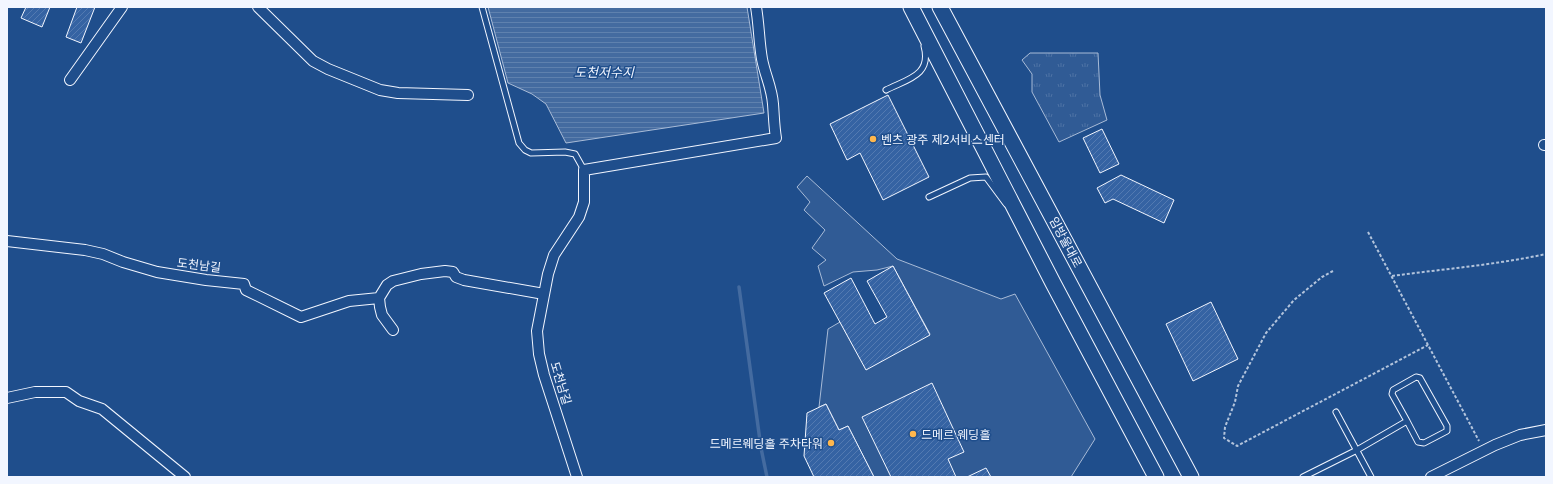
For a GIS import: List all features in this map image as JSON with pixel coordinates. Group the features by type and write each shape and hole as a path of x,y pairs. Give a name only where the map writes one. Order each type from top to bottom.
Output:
{"main road":[{"name":"임방울대로","path":"940,7 1191,477"},
{"path":"913,10 1019,217 1156,477"}],"street":[{"path":"70,80 122,7"},
{"path":"258,7 313,60 328,70 380,90 398,93 468,95"},
{"path":"584,170 776,138 773,120 773,104 770,86 762,58 756,7"},
{"name":"도천남길","path":"577,477 544,375 539,354 537,331 544,294 554,256 579,217 584,202 584,170"},
{"name":"도천남길","path":"7,240 85,250 103,254 123,262 157,272 206,280 244,284 246,290 301,317 349,301 379,298"},
{"path":"393,330 382,315 379,298 387,285 393,281 421,274 445,271 453,272 456,277 464,280 544,294"},
{"path":"7,398 35,392 66,392 79,401 102,409 185,477"},
{"path":"1431,477 1495,445 1520,435 1546,430"}],"lane":[{"path":"482,7 519,143 525,150 531,153 565,152 575,154 584,170"},
{"path":"886,90 916,75 924,67 926,56 913,10"},
{"path":"928,197 970,178 986,177 1002,201 1019,217"},
{"path":"1416,377 1420,378 1448,426 1447,431 1424,444 1418,442 1407,421 1392,394 1393,390 1416,377"},
{"path":"1336,412 1371,477"},
{"path":"1302,477 1357,450 1407,421"}],"path":[{"path":"1368,232 1484,451"},
{"path":"1392,276 1451,270 1546,254"},
{"path":"1333,271 1322,277 1294,300 1266,332 1238,386 1225,428 1224,438 1237,446 1428,345"}],"shaded area":[{"path":"807,176 897,259 1001,299 1015,294 1095,439 1071,477 874,477 848,426 839,430 826,404 819,407 828,329 840,322 866,369 930,334 893,266 877,270 853,272 824,286 818,266 826,260 812,248 825,230 804,210 810,202 797,187"}],"green space":[{"path":"1030,53 1098,53 1100,95 1107,120 1059,142 1032,92 1032,74 1022,60"}],"water":[{"name":"도천저수지","path":"488,7 747,7 764,113 566,143 546,104 532,94 508,83"}],"building":[{"path":"26,7 50,7 42,27 21,18"},
{"path":"77,7 95,7 81,43 66,37"},
{"name":"벤츠 광주 제2서비스센터","path":"888,95 929,177 883,200 860,153 847,160 830,124"},
{"path":"1102,129 1119,164 1100,173 1083,138"},
{"path":"1121,175 1174,200 1164,223 1113,199 1105,203 1097,188"},
{"path":"893,266 930,335 866,370 824,293 851,278 875,324 887,317 867,281"},
{"path":"1211,302 1238,359 1193,381 1166,324"},
{"name":"드메르 웨딩홀","path":"932,383 964,452 948,459 956,477 891,477 862,417"},
{"name":"드메르웨딩홀 주차타워","path":"826,404 839,430 848,426 874,477 814,477 804,456 807,413"},
{"name":"드메르 웨딩홀","path":"986,468 991,477 967,477"}],"waterway":[{"path":"739,287 761,448 767,477"}],"place":[{"name":"벤츠 광주 제2서비스센터","path":"873,139"},
{"name":"드메르 웨딩홀","path":"913,434"},
{"name":"드메르웨딩홀 주차타워","path":"831,443"}]}
